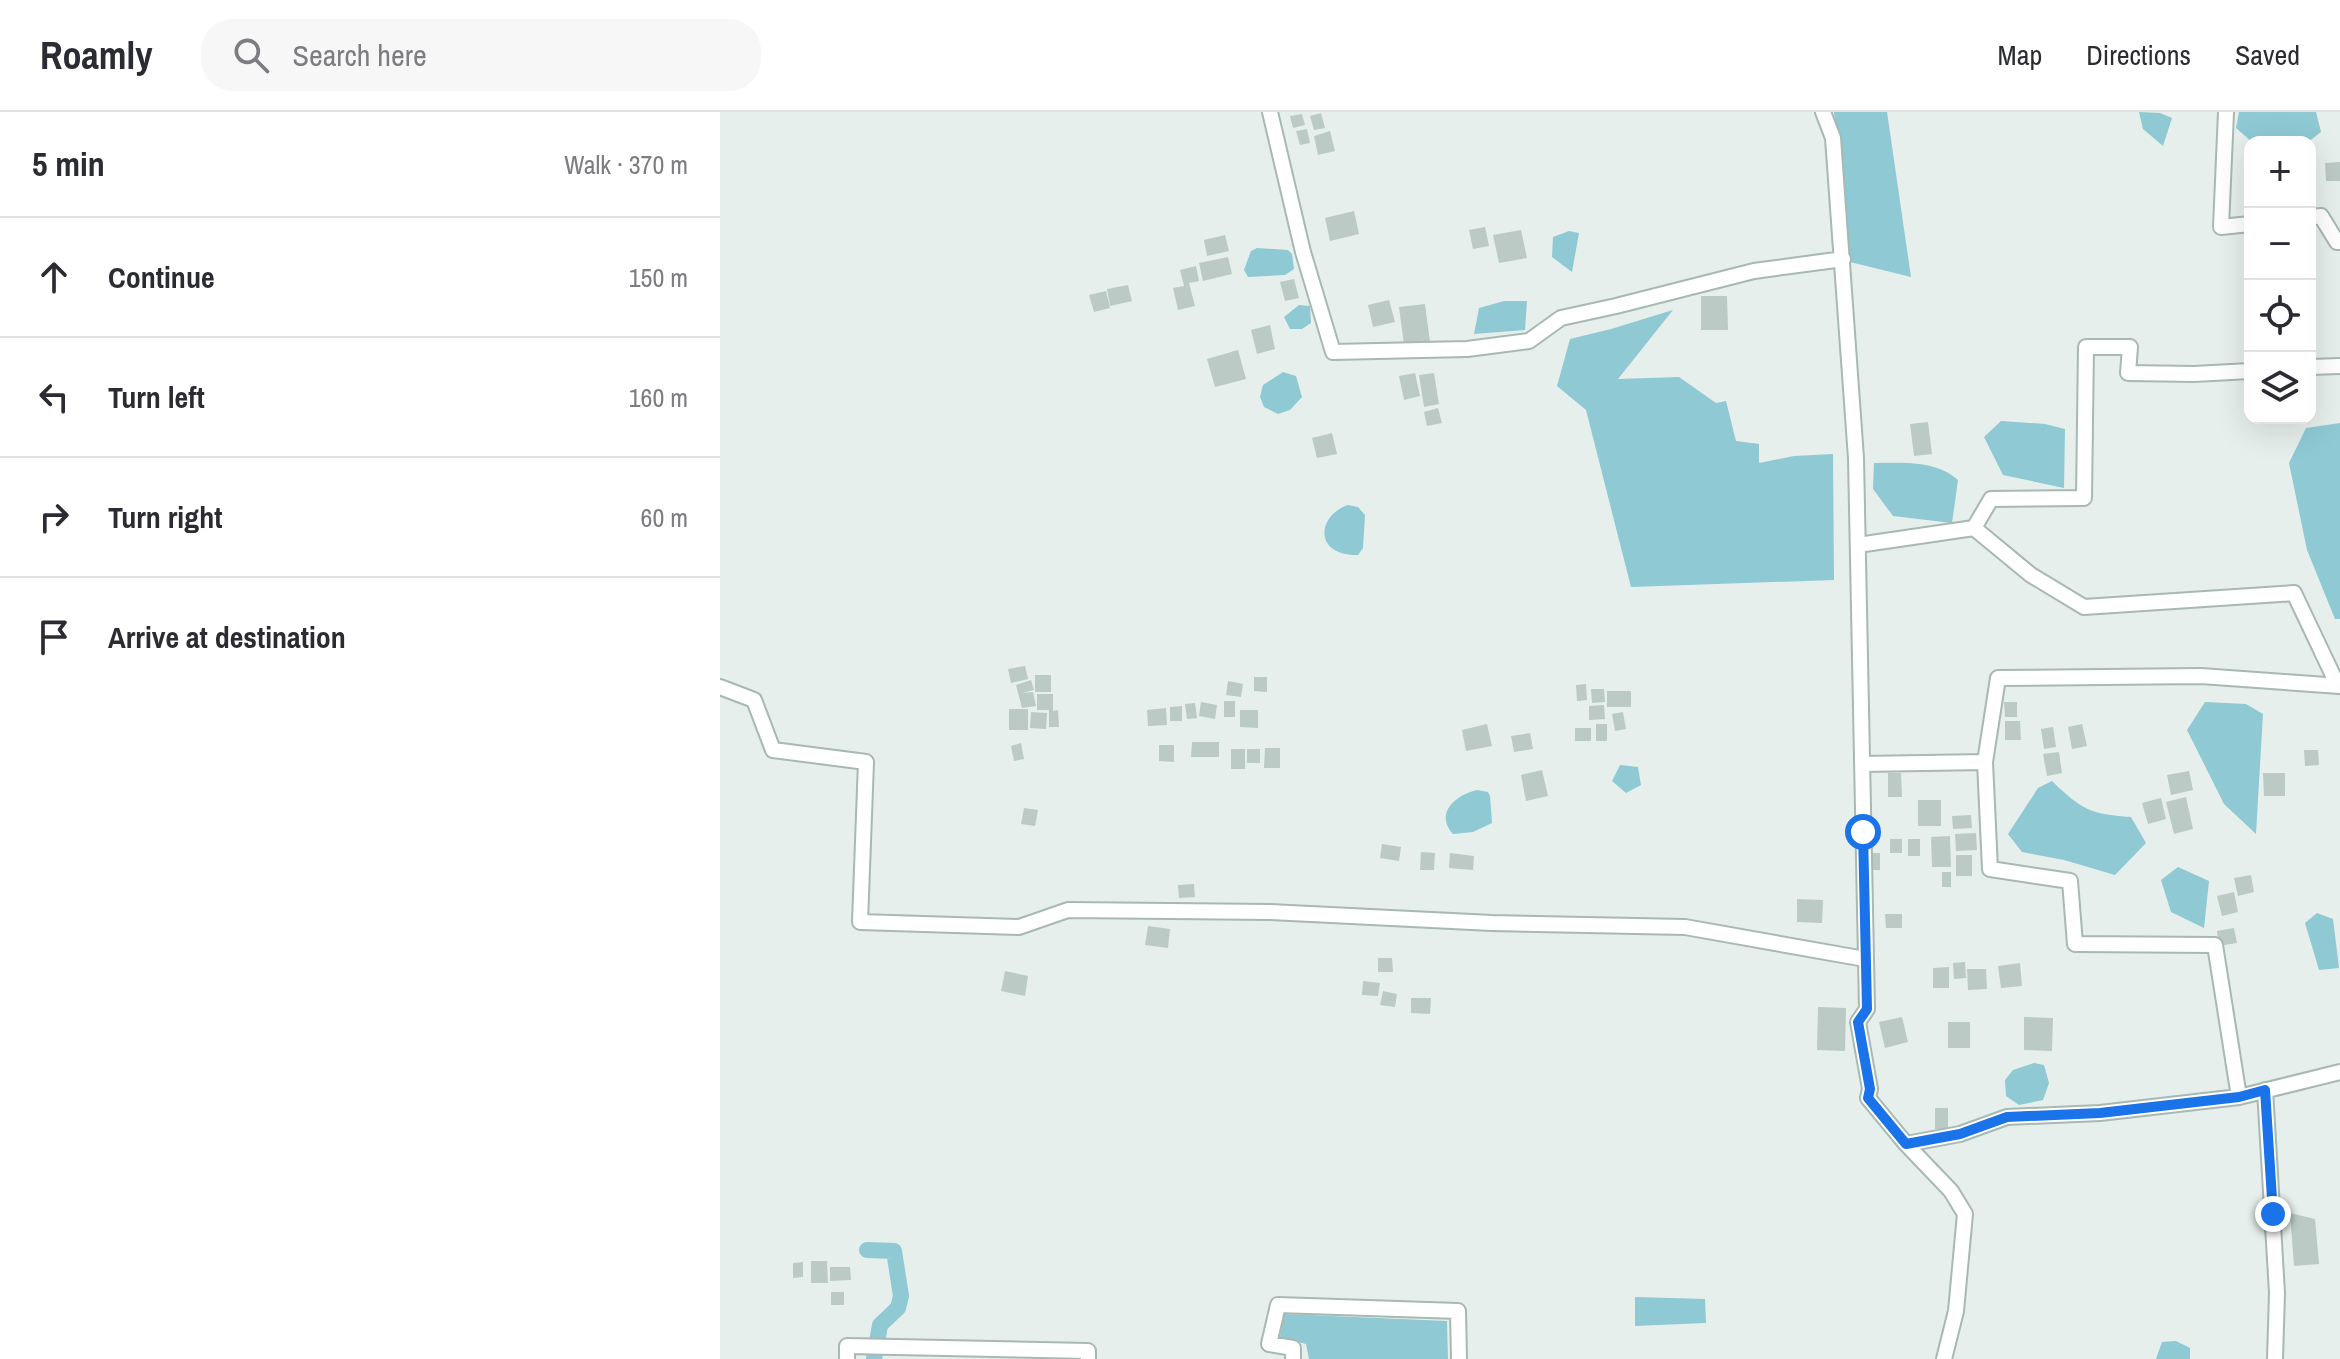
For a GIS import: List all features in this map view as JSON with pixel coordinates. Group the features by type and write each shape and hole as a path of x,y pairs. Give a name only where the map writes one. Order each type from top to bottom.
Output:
{"street":[{"path":"1270,112 1303,252 1333,352 1467,349 1529,341 1561,318 1754,271 1843,259"},
{"path":"1823,112 1833,138 1856,458 1867,1009 1858,1022 1870,1089 1868,1098 1951,1191 1965,1214 1956,1311 1944,1359"},
{"path":"2226,112 2221,227 2244,225"},
{"path":"2316,216 2321,216 2337,242 2340,242"},
{"path":"1974,528 1991,499 2084,498 2086,347 2130,347 2128,373 2244,371"},
{"path":"2316,367 2340,366"},
{"path":"1858,545 1974,528 2031,575 2084,607 2294,593 2339,686 2201,676 1998,678 1985,762 1990,869 2070,881 2075,944 2215,945 2239,1097"},
{"path":"720,687 754,700 773,750 866,762 860,922 1019,927 1068,910 1083,910 1270,912 1492,923 1685,927 1865,959"},
{"path":"1862,764 1985,762"},
{"path":"1906,1144 1960,1134 2007,1117 2100,1113 2239,1097 2340,1072"},
{"path":"2265,1090 2277,1293 2275,1359"},
{"path":"1293,1359 1293,1348 1269,1344 1278,1305 1458,1311 1459,1359"},
{"path":"847,1359 847,1346 1088,1351 1088,1359"}],"water":[{"path":"1834,112 1887,112 1911,277 1850,262"},
{"path":"2139,112 2160,113 2172,118 2163,146 2143,129"},
{"path":"2239,112 2316,112 2321,132 2316,136 2245,136 2236,128"},
{"path":"1569,231 1579,233 1572,272 1552,257 1553,237"},
{"path":"1257,248 1288,250 1292,254 1294,269 1285,275 1248,277 1244,270 1251,251"},
{"path":"1504,301 1527,301 1525,330 1474,334 1479,308"},
{"path":"1299,305 1310,306 1311,323 1302,329 1290,329 1284,317"},
{"path":"1673,310 1618,379 1679,377 1716,403 1726,401 1736,441 1759,444 1759,463 1794,456 1833,454 1834,580 1631,587 1586,410 1557,386 1570,339"},
{"path":"1283,372 1296,376 1302,397 1290,410 1278,414 1264,407 1260,397 1263,385"},
{"path":"2001,421 2045,424 2065,429 2064,488 2003,475 1984,437"},
{"path":"2340,423 2340,619 2335,619 2307,550 2289,463 2306,428"},
{"path":"1874,463 1929,466 1958,480 1952,523 1893,516 1873,489"},
{"path":"1348,505 1358,507 1365,515 1363,548 1358,555 1333,549 1324,534 1330,518"},
{"path":"2205,702 2246,704 2263,714 2256,834 2224,804 2187,730"},
{"path":"1620,765 1638,767 1641,785 1626,793 1612,781"},
{"path":"2052,781 2087,809 2131,817 2146,843 2115,875 2022,852 2008,834 2038,788"},
{"path":"1477,790 1488,792 1490,796 1492,823 1473,832 1453,834 1446,819 1450,806 1462,796"},
{"path":"2178,867 2209,881 2204,928 2171,912 2161,880"},
{"path":"2317,913 2333,919 2339,968 2319,970 2305,923"},
{"path":"2034,1063 2044,1065 2049,1083 2043,1100 2019,1105 2006,1096 2005,1080 2013,1070"},
{"path":"1635,1297 1705,1299 1706,1323 1635,1326"},
{"path":"1284,1314 1447,1321 1448,1359 1309,1359 1306,1344 1280,1337"},
{"path":"2176,1341 2190,1348 2190,1359 2156,1359 2162,1342"}],"building":[{"path":"1321,113 1325,128 1314,130 1310,116"},
{"path":"1302,114 1305,125 1293,128 1290,116"},
{"path":"1307,129 1310,143 1300,145 1296,131"},
{"path":"1330,131 1335,151 1318,155 1314,136"},
{"path":"2340,162 2340,181 2326,181 2325,163"},
{"path":"1354,211 1359,234 1330,241 1325,218"},
{"path":"1485,227 1489,246 1473,249 1469,230"},
{"path":"1521,230 1527,258 1499,263 1493,235"},
{"path":"1225,235 1229,251 1207,256 1204,240"},
{"path":"1228,257 1232,274 1203,281 1199,263"},
{"path":"1196,266 1199,281 1189,283 1195,306 1178,310 1173,288 1184,286 1180,270"},
{"path":"1294,279 1299,298 1285,301 1280,282"},
{"path":"1128,285 1132,301 1110,306 1107,289"},
{"path":"1106,291 1110,308 1094,312 1089,295"},
{"path":"1701,296 1727,296 1728,330 1701,330"},
{"path":"1389,300 1395,322 1373,327 1368,305"},
{"path":"1425,304 1430,342 1404,345 1399,307"},
{"path":"1270,325 1275,349 1257,354 1251,330"},
{"path":"1238,350 1246,379 1215,387 1207,359"},
{"path":"1415,373 1420,396 1404,400 1399,376"},
{"path":"1434,373 1439,404 1424,407 1419,375"},
{"path":"1438,408 1442,423 1427,426 1424,412"},
{"path":"1928,422 1932,454 1914,456 1910,424"},
{"path":"1332,433 1337,454 1317,458 1312,438"},
{"path":"1025,666 1028,679 1011,683 1008,669"},
{"path":"1035,675 1051,675 1051,692 1035,692"},
{"path":"1254,677 1267,677 1267,692 1254,691"},
{"path":"1031,680 1034,690 1022,693 1033,692 1036,706 1022,708 1016,685"},
{"path":"1228,681 1243,684 1241,697 1226,695"},
{"path":"1586,684 1587,700 1577,701 1576,685"},
{"path":"1591,689 1604,689 1605,702 1592,703"},
{"path":"1607,691 1631,691 1631,707 1607,707"},
{"path":"1037,694 1053,694 1053,711 1058,710 1059,727 1049,727 1049,710 1037,710"},
{"path":"1224,701 1235,701 1235,717 1224,717"},
{"path":"1201,702 1217,705 1215,719 1199,716"},
{"path":"2004,702 2017,702 2017,717 2005,717"},
{"path":"1195,703 1197,718 1187,719 1185,704"},
{"path":"1604,705 1605,719 1589,720 1589,706"},
{"path":"1182,706 1182,721 1170,721 1170,707"},
{"path":"1166,708 1167,725 1148,726 1147,710"},
{"path":"1009,709 1028,709 1028,730 1009,730"},
{"path":"1240,710 1258,710 1258,728 1240,727"},
{"path":"1031,712 1047,713 1046,729 1030,728"},
{"path":"1623,712 1626,729 1615,731 1612,714"},
{"path":"2005,721 2020,721 2021,740 2005,740"},
{"path":"1487,724 1492,746 1466,751 1462,730"},
{"path":"1596,724 1607,724 1607,741 1596,741"},
{"path":"2082,724 2087,746 2072,749 2068,727"},
{"path":"2053,727 2056,747 2044,749 2041,729"},
{"path":"1575,728 1591,728 1591,741 1575,741"},
{"path":"1530,733 1533,749 1514,752 1511,736"},
{"path":"1192,742 1219,742 1219,757 1191,757"},
{"path":"1021,743 1024,759 1014,761 1011,746"},
{"path":"1159,745 1174,745 1174,762 1159,761"},
{"path":"1265,748 1280,748 1280,768 1264,768"},
{"path":"1231,749 1245,749 1245,769 1231,769"},
{"path":"1247,749 1260,749 1260,763 1247,763"},
{"path":"2304,750 2318,750 2319,765 2305,766"},
{"path":"2059,752 2062,773 2047,776 2043,754"},
{"path":"1542,770 1548,796 1526,801 1521,775"},
{"path":"2189,771 2193,790 2171,795 2167,775"},
{"path":"1888,773 1901,773 1902,797 1888,797"},
{"path":"2263,773 2285,773 2285,796 2264,796"},
{"path":"2186,797 2193,829 2174,834 2166,802"},
{"path":"2161,798 2166,819 2148,824 2142,803"},
{"path":"1918,800 1941,800 1941,826 1918,826"},
{"path":"1024,808 1038,810 1035,826 1021,824"},
{"path":"1971,815 1972,828 1953,829 1952,816"},
{"path":"1976,833 1977,850 1956,851 1955,834"},
{"path":"1950,836 1951,867 1932,867 1931,837"},
{"path":"1890,839 1902,839 1902,853 1890,853"},
{"path":"1908,839 1920,839 1920,856 1908,856"},
{"path":"1382,844 1401,847 1399,861 1380,858"},
{"path":"1421,852 1435,853 1434,870 1420,870"},
{"path":"1450,853 1474,856 1473,870 1449,868"},
{"path":"1870,853 1880,853 1880,870 1870,870"},
{"path":"1956,855 1972,855 1972,876 1956,876"},
{"path":"1942,872 1951,872 1951,887 1942,887"},
{"path":"2251,875 2254,892 2238,896 2234,878"},
{"path":"1194,884 1195,897 1179,898 1178,885"},
{"path":"2234,892 2238,912 2222,916 2217,896"},
{"path":"1797,899 1823,900 1822,923 1797,922"},
{"path":"1885,914 1902,914 1902,928 1886,928"},
{"path":"1148,926 1170,929 1168,948 1145,945"},
{"path":"2234,928 2237,943 2219,946 2217,931"},
{"path":"1378,958 1392,958 1393,972 1378,972"},
{"path":"1965,962 1966,978 1954,979 1953,963"},
{"path":"2020,963 2022,986 2001,988 1998,966"},
{"path":"1949,967 1949,988 1933,988 1933,968"},
{"path":"1967,969 1986,969 1987,989 1968,990"},
{"path":"1005,971 1028,976 1025,996 1001,991"},
{"path":"1363,981 1380,983 1378,996 1362,995"},
{"path":"1383,991 1397,994 1395,1007 1380,1005"},
{"path":"1411,998 1431,998 1430,1014 1411,1013"},
{"path":"1818,1007 1846,1008 1845,1051 1817,1050"},
{"path":"1902,1017 1908,1042 1885,1048 1879,1022"},
{"path":"2024,1017 2053,1018 2052,1051 2024,1050"},
{"path":"1948,1022 1970,1022 1970,1048 1948,1048"},
{"path":"1935,1108 1948,1108 1948,1129 1935,1129"},
{"path":"2290,1213 2315,1219 2319,1264 2294,1266"},
{"path":"811,1261 827,1261 828,1283 811,1283"},
{"path":"803,1262 803,1277 793,1278 793,1263"},
{"path":"830,1267 850,1267 851,1280 830,1281"},
{"path":"831,1292 844,1292 844,1305 831,1305"}],"waterway":[{"path":"867,1250 894,1251 901,1296 898,1308 880,1325 874,1359"}],"route":[{"path":"1863,832 1867,1009 1858,1022 1870,1089 1868,1098 1906,1144 1960,1134 2007,1117 2100,1113 2239,1097 2265,1090 2273,1214"}]}
